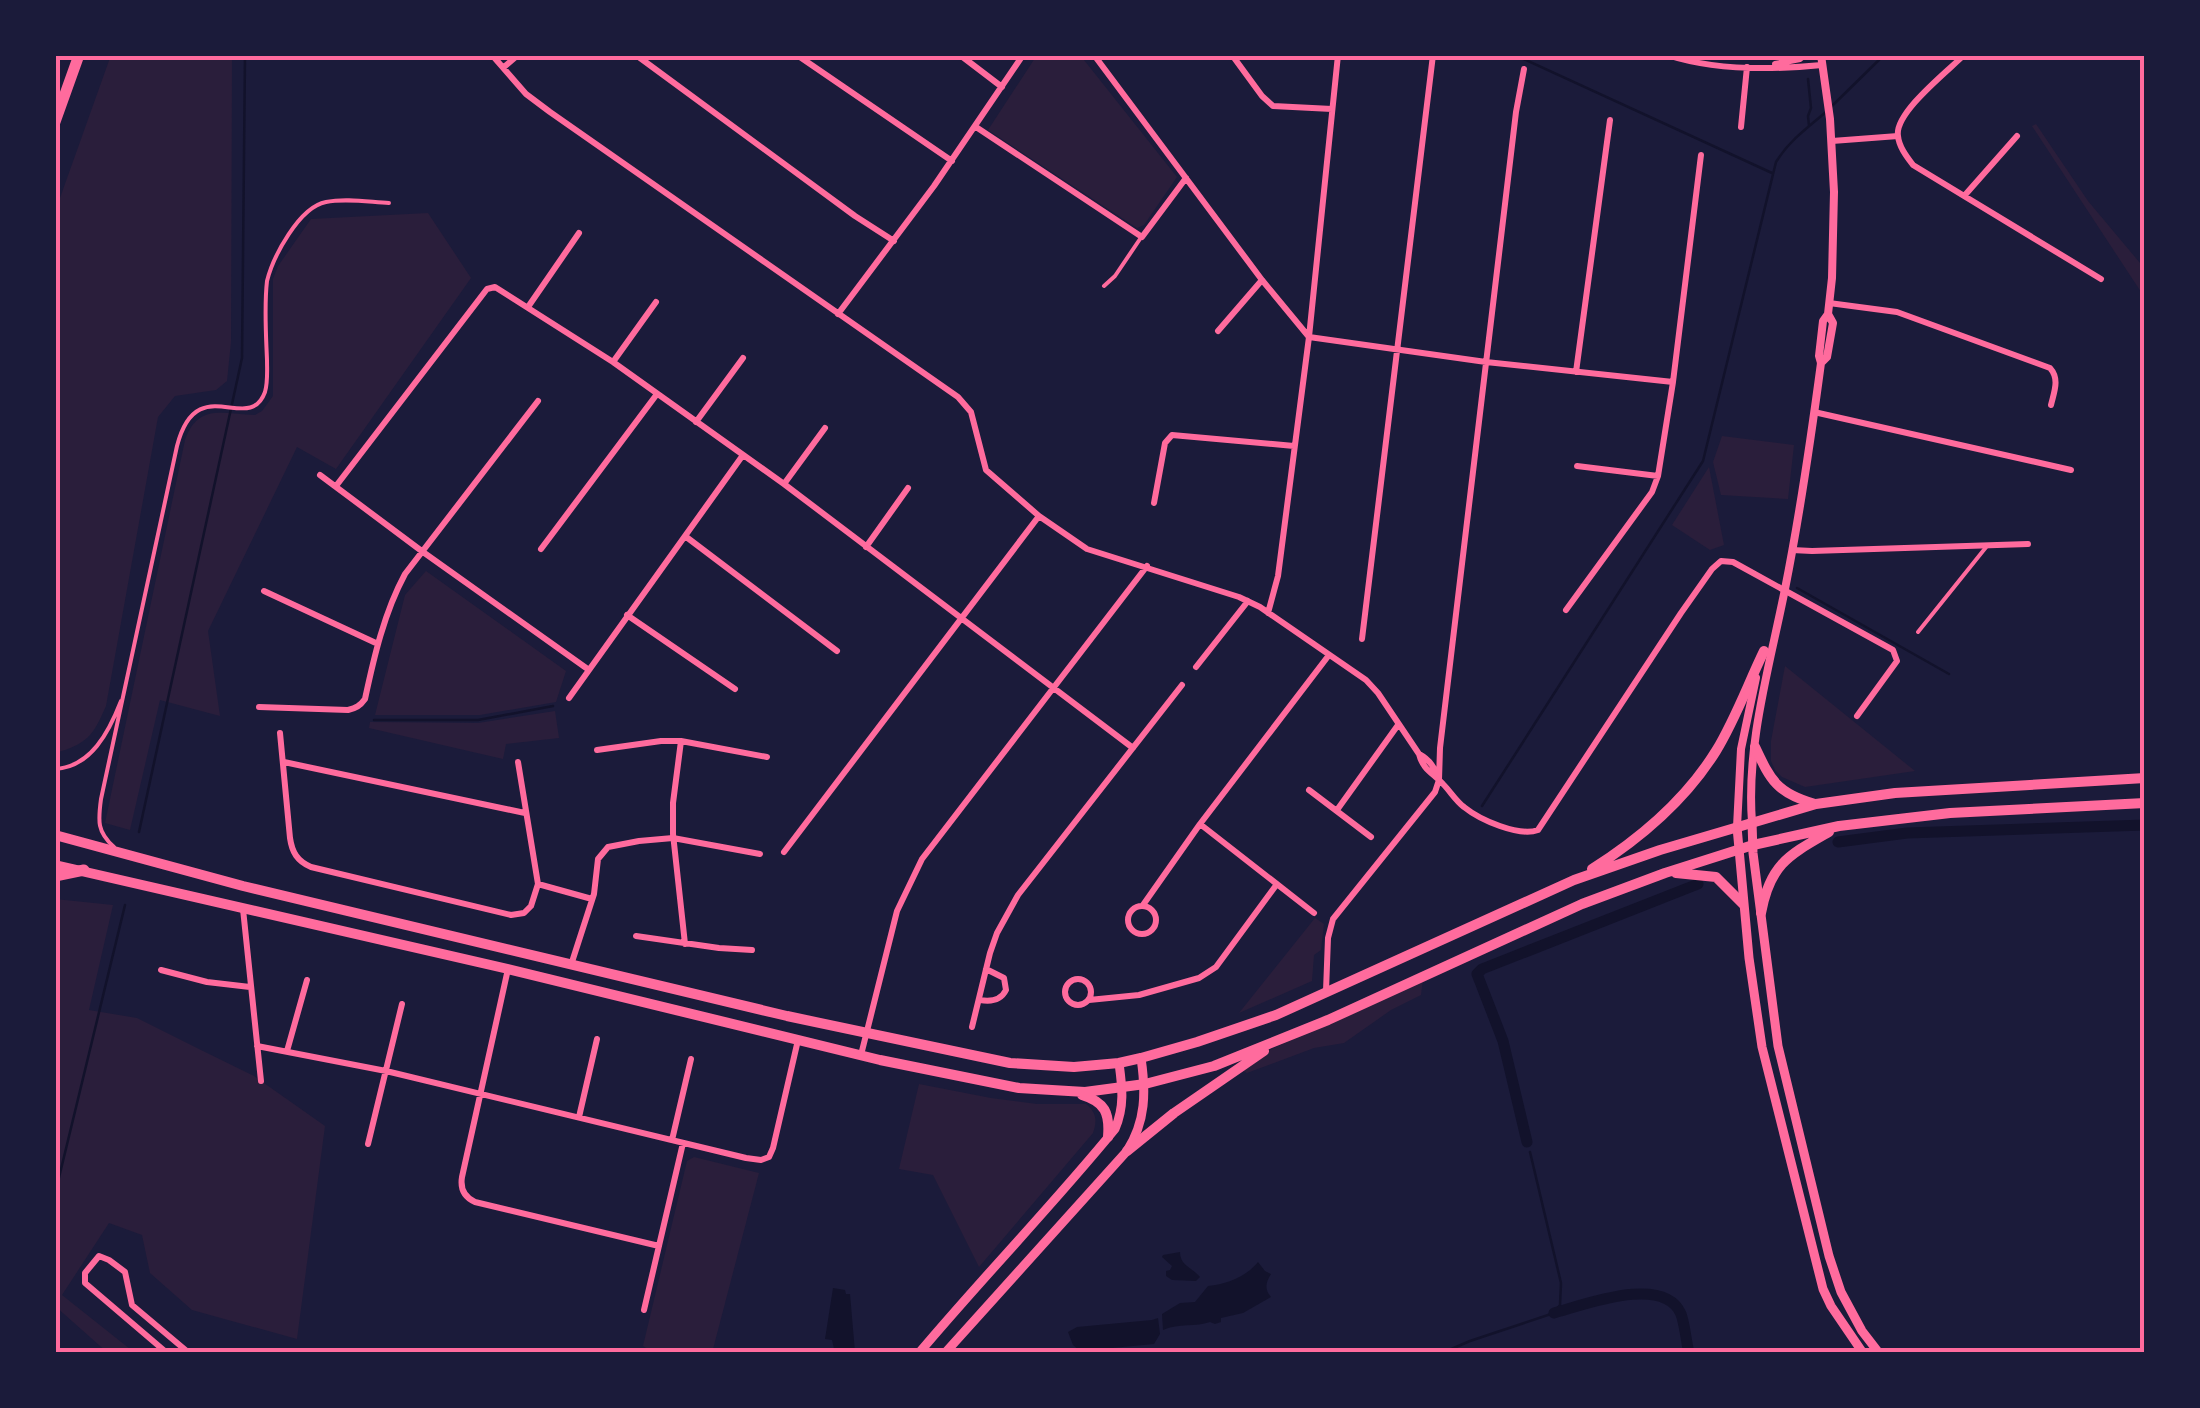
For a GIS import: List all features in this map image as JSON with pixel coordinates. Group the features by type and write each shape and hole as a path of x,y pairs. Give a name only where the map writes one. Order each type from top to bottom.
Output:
{"highway":[{"path":"55,122 79,55"},
{"path":"55,876 84,870"}],"main road":[{"path":"1574,880 1647,832 1672,808 1716,751 1764,651"},
{"path":"1755,747 1777,787 1793,798 1816,804"},
{"path":"55,835 571,966 787,1016 1010,1064 1074,1067 1141,1058 1276,1015 1574,880 1816,804 1895,793 2145,778"},
{"path":"55,865 861,1055 1019,1088 1071,1092 1122,1089 1201,1070 1328,1020 1534,925 1664,873 1753,845 1838,826 1950,813 2145,803"},
{"path":"1752,822 1778,1046 1832,1267 1856,1320 1879,1353"},
{"path":"1761,913 1765,890 1779,866 1838,826"},
{"path":"1737,827 1753,995 1764,1058 1817,1271 1831,1306 1863,1353"},
{"path":"1664,873 1716,877 1743,904"},
{"path":"945,1353 1127,1151 1174,1113 1281,1039"},
{"path":"1127,1151 1142,1120 1145,1084 1141,1058"},
{"path":"919,1353 1000,1258 1045,1213 1108,1136 1120,1118 1122,1089 1118,1063"},
{"path":"1071,1092 1104,1106 1108,1136"},
{"path":"1000,1258 1014,1261 1020,1269"}],"street":[{"path":"492,55 526,94 550,112 964,402 973,418 986,470 1039,516 1088,549 1248,601 1372,687 1420,754 1436,769 1439,780 1474,814 1517,832 1535,832 1544,824 1681,613 1721,561 1733,562 1893,650 1897,661 1857,716"},
{"path":"504,67 518,55"},
{"path":"636,55 894,241"},
{"path":"797,55 952,161"},
{"path":"960,55 1002,87"},
{"path":"838,314 952,161 1023,55"},
{"path":"1094,55 1262,280 1309,336 1486,362 1672,382"},
{"path":"1232,55 1273,106 1332,108"},
{"path":"1268,613 1278,576 1309,336 1338,55"},
{"path":"1362,639 1434,55"},
{"path":"1667,55 1687,61 1770,68 1822,60 1830,118 1834,192 1829,308 1834,323 1827,357 1822,363 1755,747 1750,792 1752,822"},
{"path":"1770,68 1806,55"},
{"path":"1964,55 1904,114 1898,136 1904,153 1914,165 2101,278"},
{"path":"1740,127 1747,67"},
{"path":"1326,992 1328,938 1333,919 1406,830 1439,780 1524,69"},
{"path":"1576,372 1610,120"},
{"path":"976,127 1142,237 1186,178"},
{"path":"1832,141 1898,136"},
{"path":"1965,195 2017,136"},
{"path":"1566,610 1652,492 1658,476 1701,155"},
{"path":"528,306 579,233"},
{"path":"1218,332 1262,280"},
{"path":"336,486 488,289 495,287 614,362 784,484 1133,748"},
{"path":"614,362 656,302"},
{"path":"1829,308 1896,312 2050,368 2056,380 2051,404"},
{"path":"696,422 743,358"},
{"path":"541,549 657,394"},
{"path":"259,708 356,708 364,699 378,644 406,574 538,401"},
{"path":"1814,412 2071,470"},
{"path":"784,484 825,428"},
{"path":"1154,503 1164,443 1172,435 1294,446"},
{"path":"568,698 743,455"},
{"path":"1577,466 1658,476"},
{"path":"320,475 589,670"},
{"path":"866,547 908,488"},
{"path":"784,852 1039,516"},
{"path":"685,536 837,651"},
{"path":"1792,550 2028,544"},
{"path":"861,1055 892,926 909,882 941,832 1146,566"},
{"path":"264,591 378,644"},
{"path":"1196,667 1248,601"},
{"path":"627,615 735,689"},
{"path":"1737,827 1745,723 1764,651 1778,623"},
{"path":"1143,905 1154,911 1156,922 1150,932 1138,934 1129,926 1128,914 1143,905 1329,654"},
{"path":"972,1027 997,933 1018,895 1182,685"},
{"path":"1336,810 1398,725"},
{"path":"280,733 291,844 297,858 306,865 504,915 527,910 538,884 518,762"},
{"path":"597,750 661,740 767,757"},
{"path":"681,741 673,838 686,944"},
{"path":"1420,754 1440,748"},
{"path":"284,762 525,813"},
{"path":"1309,790 1371,837"},
{"path":"1200,824 1314,913"},
{"path":"571,966 592,899 598,859 605,849 673,838 760,854"},
{"path":"538,884 592,899"},
{"path":"1088,1000 1092,991 1084,980 1070,981 1065,994 1080,1006 1088,1000 1140,995 1199,978 1216,967 1277,884"},
{"path":"243,907 261,1081"},
{"path":"636,936 752,950"},
{"path":"508,969 461,1180 462,1190 475,1202 659,1246"},
{"path":"160,970 206,982 250,987"},
{"path":"980,1000 1000,998 1006,990 1004,978 986,970"},
{"path":"287,1051 307,980"},
{"path":"368,1144 402,1004"},
{"path":"579,1117 597,1039"},
{"path":"257,1046 386,1071 761,1160 774,1148 798,1040"},
{"path":"672,1140 691,1059"},
{"path":"644,1310 684,1143"},
{"path":"167,1353 85,1283 85,1273 99,1256 125,1272 132,1305 177,1350 189,1353"}],"lane":[{"path":"127,855 104,838 98,825 104,780 180,432 198,410 208,406 241,409 256,405 266,389 267,281 281,246 304,215 320,203 334,201 389,203"},
{"path":"1104,286 1116,276 1142,237"},
{"path":"1918,632 1988,546"},
{"path":"55,769 76,764 98,745 124,693"}],"shaded area":[{"path":"111,55 232,55 231,342 227,381 216,390 175,396 158,417 106,706 88,737 55,753 55,212"},
{"path":"1037,55 1080,55 1177,177 1144,225 1137,228 988,130"},
{"path":"2036,124 2088,201 2145,269 2145,298 2032,126"},
{"path":"428,213 471,278 336,469 297,447 208,631 220,716 160,700 130,830 105,823 190,428 213,413 255,415 273,396 273,279 311,219"},
{"path":"1722,436 1794,445 1788,499 1721,495 1713,462"},
{"path":"1709,467 1724,545 1710,550 1672,525"},
{"path":"426,571 566,671 556,702 480,715 375,715 405,595"},
{"path":"1785,666 1915,771 1805,787 1782,777 1771,761 1771,741"},
{"path":"555,711 559,738 506,744 503,759 369,728 370,722 478,723"},
{"path":"55,899 113,905 89,1010 137,1018 254,1076 325,1126 297,1339 192,1310 150,1273 142,1235 109,1223 62,1295 135,1353 108,1353 55,1306"},
{"path":"1315,918 1324,924 1321,950 1314,955 1312,981 1239,1013"},
{"path":"1423,979 1421,995 1391,1010 1344,1043 1314,1048 1247,1073 1235,1066"},
{"path":"919,1084 1037,1104 1086,1104 1094,1114 1093,1133 979,1267 933,1175 899,1169"},
{"path":"694,1157 759,1173 712,1353 654,1353 643,1346 687,1161"},
{"path":"1180,1252 1184,1263 1200,1277 1196,1281 1166,1276 1172,1266 1163,1255"},
{"path":"1258,1262 1271,1274 1266,1286 1271,1297 1215,1324 1163,1330 1162,1314 1180,1303 1195,1302 1208,1286 1236,1279"},
{"path":"833,1288 850,1294 855,1352 835,1353 832,1340 825,1339"},
{"path":"1158,1318 1160,1334 1154,1344 1080,1351 1068,1332 1077,1327"}],"waterway":[{"path":"139,832 242,358 245,55"},
{"path":"1515,55 1772,173"},
{"path":"1832,106 1884,55"},
{"path":"1808,79 1809,126"},
{"path":"1482,806 1703,461 1776,162 1826,112"},
{"path":"1797,588 1949,674"},
{"path":"374,720 478,720 553,706"},
{"path":"1838,842 1907,833 2145,825"},
{"path":"1527,1142 1503,1041 1477,974 1698,884"},
{"path":"55,1194 125,905"},
{"path":"1442,1353 1554,1313 1560,1305 1561,1283 1530,1152"},
{"path":"1554,1313 1603,1299 1658,1296 1672,1302 1681,1314 1689,1353"}]}
